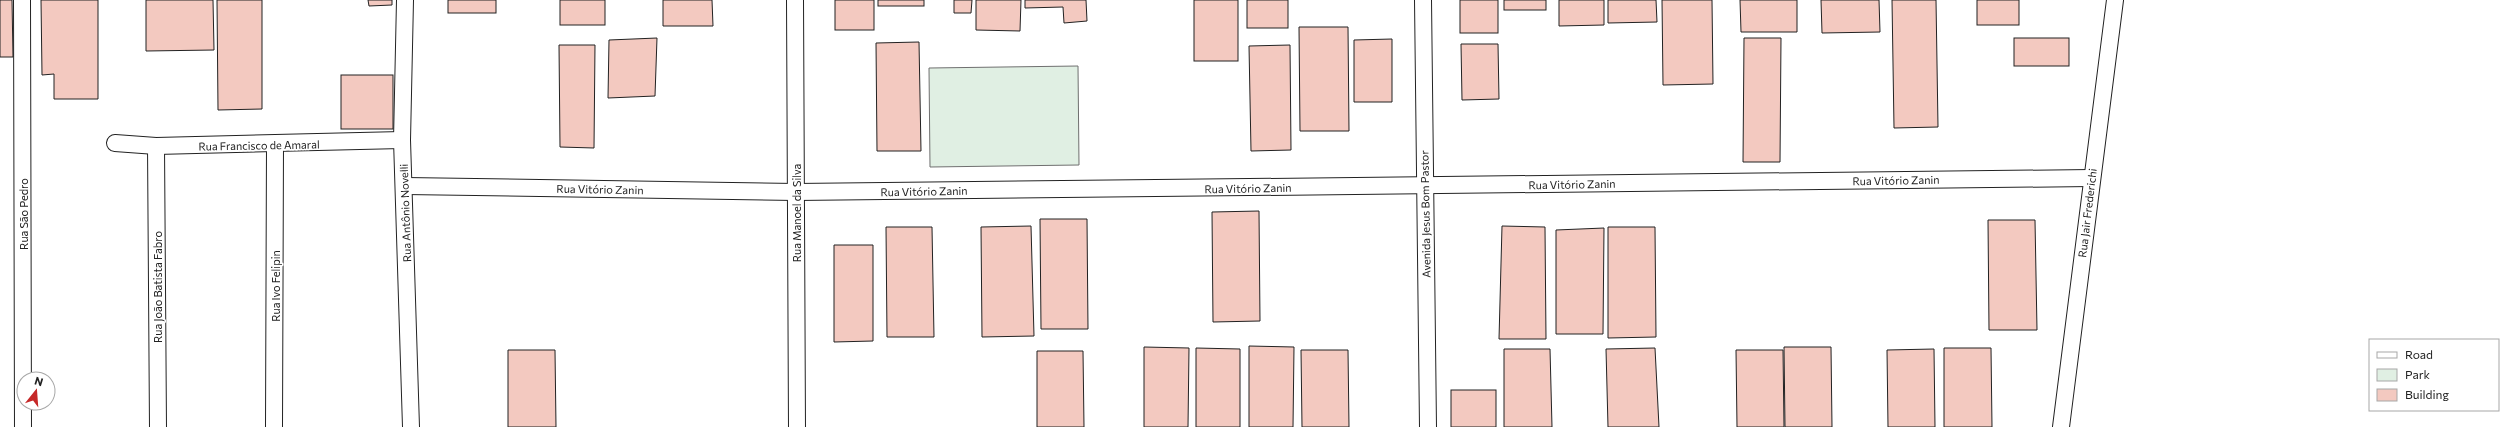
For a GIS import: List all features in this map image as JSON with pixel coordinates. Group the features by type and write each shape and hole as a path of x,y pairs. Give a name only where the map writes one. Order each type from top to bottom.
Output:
{"street":[{"name":"Rua São Pedro","path":"22,0 24,427"},
{"name":"Rua Antônio Novelli","path":"405,0 402,140 405,186 411,427"},
{"name":"Rua Manoel da Silva","path":"795,0 797,427"},
{"name":"Avenida Jesus Bom Pastor","path":"1423,0 1428,427"},
{"name":"Rua Jair Frederichi","path":"2061,427 2091,178 2115,0"},
{"name":"Rua Francisco de Amaral","path":"115,143 156,146 275,145 402,140"},
{"name":"Rua Ivo Felipin","path":"274,427 275,145"},
{"name":"Rua João Batista Fabro","path":"156,146 158,427"},
{"name":"Rua Vitório Zanin","path":"405,186 796,192 2091,178"}],"green space":[{"path":"1078,66 1079,165 930,167 929,68"}],"building":[{"path":"0,0 12,0 13,57 0,57"},
{"path":"41,0 98,0 98,99 54,99 54,74 42,75"},
{"path":"146,0 213,0 214,50 146,51"},
{"path":"217,0 262,0 262,109 218,110"},
{"path":"368,0 392,0 392,5 369,6"},
{"path":"448,0 496,0 496,13 448,13"},
{"path":"560,0 605,0 605,25 560,25"},
{"path":"663,0 712,0 713,26 663,26"},
{"path":"835,0 874,0 874,30 835,30"},
{"path":"878,0 924,0 924,6 878,6"},
{"path":"954,0 972,0 971,13 954,13"},
{"path":"976,0 1021,0 1020,31 976,30"},
{"path":"1025,0 1086,0 1087,21 1064,23 1063,7 1025,8"},
{"path":"1194,0 1238,0 1238,61 1194,61"},
{"path":"1247,0 1288,0 1288,28 1247,28"},
{"path":"1460,0 1498,0 1498,33 1460,33"},
{"path":"1504,0 1546,0 1546,10 1504,10"},
{"path":"1559,0 1604,0 1604,25 1559,26"},
{"path":"1608,0 1656,0 1657,22 1608,23"},
{"path":"1662,0 1712,0 1713,84 1663,85"},
{"path":"1740,0 1797,0 1797,32 1741,32"},
{"path":"1821,0 1879,0 1880,32 1822,33"},
{"path":"1892,0 1936,0 1938,127 1894,128"},
{"path":"1977,0 2019,0 2019,25 1977,25"},
{"path":"1299,27 1348,27 1349,131 1300,131"},
{"path":"657,38 655,96 608,98 609,40"},
{"path":"1744,38 1781,38 1780,162 1743,162"},
{"path":"2014,38 2069,38 2069,66 2014,66"},
{"path":"1392,39 1392,102 1354,102 1354,40"},
{"path":"919,42 921,151 877,151 876,43"},
{"path":"1461,44 1498,44 1499,99 1462,100"},
{"path":"559,45 595,45 594,148 560,147"},
{"path":"1290,45 1291,150 1251,151 1249,46"},
{"path":"341,75 393,75 393,129 341,129"},
{"path":"1259,211 1260,321 1213,322 1212,212"},
{"path":"1040,219 1087,219 1088,329 1041,329"},
{"path":"1988,220 2035,220 2037,330 1989,330"},
{"path":"1031,226 1034,336 982,337 981,227"},
{"path":"1502,226 1545,227 1546,339 1499,339"},
{"path":"886,227 932,227 934,337 887,337"},
{"path":"1608,227 1655,227 1656,337 1608,338"},
{"path":"1604,228 1603,334 1556,334 1556,230"},
{"path":"834,245 873,245 873,341 834,342"},
{"path":"1249,346 1294,347 1293,427 1249,427"},
{"path":"1144,347 1189,348 1188,427 1144,427"},
{"path":"1784,347 1831,347 1832,427 1785,427"},
{"path":"1196,348 1240,349 1240,427 1196,427"},
{"path":"1655,348 1659,427 1608,427 1606,349"},
{"path":"1944,348 1991,348 1992,427 1944,427"},
{"path":"1504,349 1550,349 1552,427 1504,427"},
{"path":"1934,349 1935,427 1888,427 1887,350"},
{"path":"508,350 555,350 556,427 508,427"},
{"path":"1301,350 1348,350 1349,427 1302,427"},
{"path":"1736,350 1783,350 1784,427 1737,427"},
{"path":"1037,351 1083,351 1084,427 1037,427"},
{"path":"1451,390 1496,390 1496,427 1451,427"}]}
